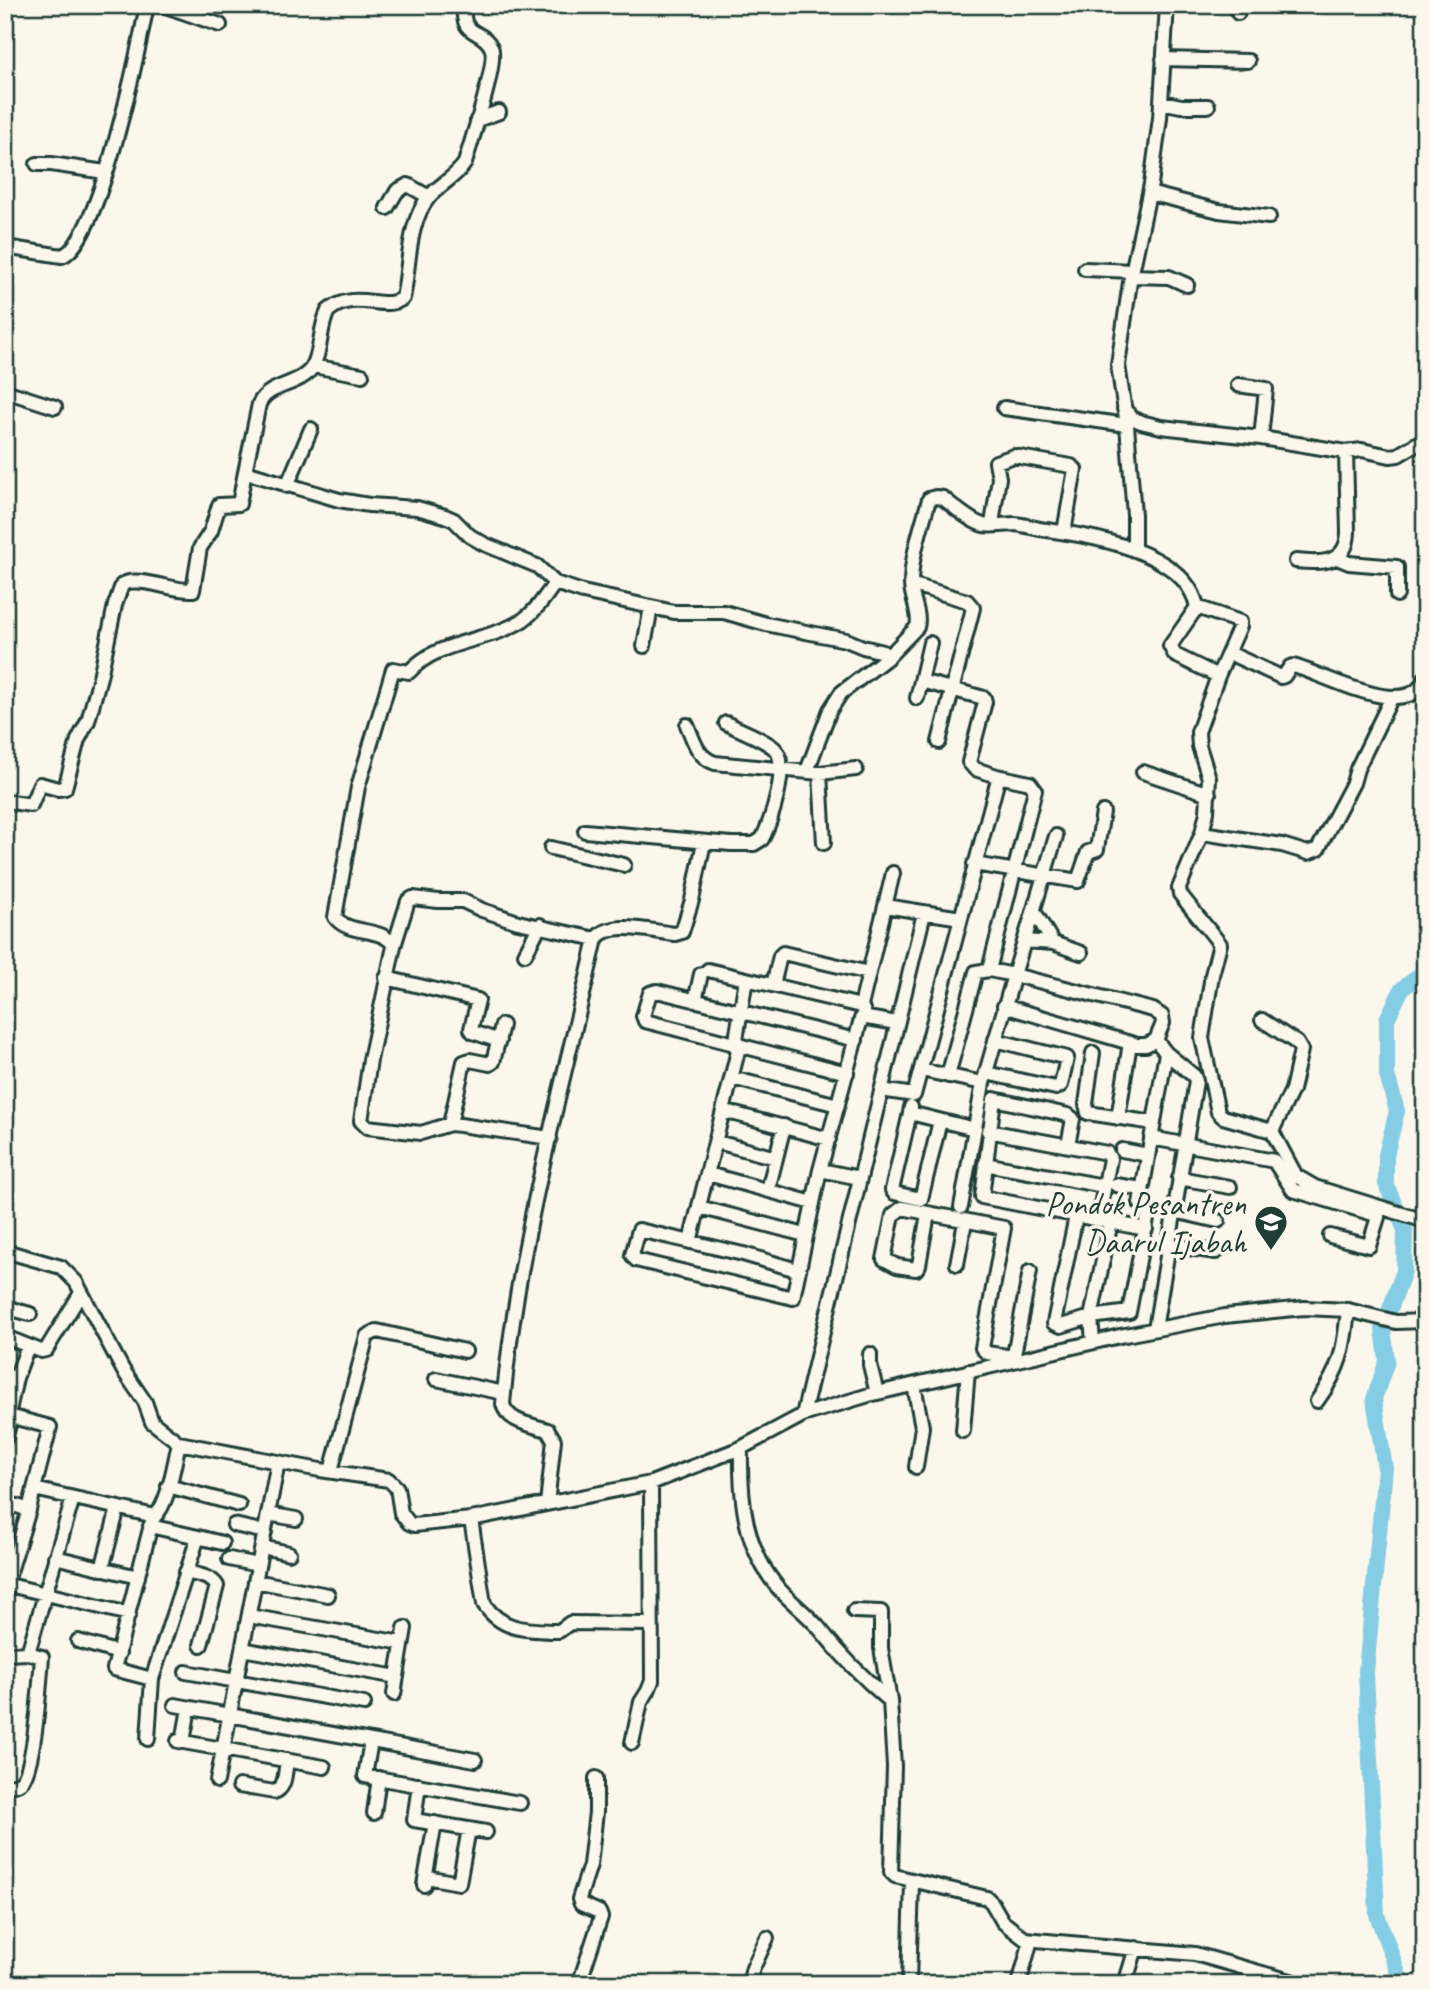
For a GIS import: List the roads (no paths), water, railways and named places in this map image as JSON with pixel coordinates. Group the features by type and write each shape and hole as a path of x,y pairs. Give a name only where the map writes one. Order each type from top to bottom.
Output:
{"street":[{"path":"5,247 52,255 68,254 75,248 91,214 105,172 128,92 147,5"},
{"path":"163,5 220,25"},
{"path":"5,801 31,806 40,784 65,788 78,740 88,720 122,585 132,580 193,590 202,542 211,531 219,505 239,504 262,397 295,381 313,366 324,318 334,306 353,300 394,303 403,298 414,225 429,197 459,172 465,163 486,91 493,54 491,46 466,26 463,17 464,5"},
{"path":"1134,550 1135,515 1127,425 1118,365 1132,274 1149,193 1161,102 1167,5"},
{"path":"1163,59 1248,61"},
{"path":"1161,102 1181,106 1208,106"},
{"path":"477,121 499,112"},
{"path":"37,164 105,172"},
{"path":"387,208 397,191 408,185 429,197"},
{"path":"1149,193 1219,211 1269,217"},
{"path":"1085,269 1169,277 1187,285"},
{"path":"313,366 362,375"},
{"path":"1237,386 1266,389 1261,438"},
{"path":"5,391 55,407"},
{"path":"1004,408 1127,425"},
{"path":"1124,409 1132,418 1161,427 1261,438 1346,452 1362,450 1398,455 1425,439"},
{"path":"287,486 311,429"},
{"path":"1296,561 1337,558 1348,543 1346,452"},
{"path":"992,524 999,478 996,462 1014,456 1071,466 1075,469 1064,532"},
{"path":"245,472 339,500 417,508 446,516 484,544 537,566 555,583 583,592 684,613 724,612 766,624 846,640 883,652 888,657"},
{"path":"824,843 814,772 831,710 841,693 888,657 917,627 919,621 912,592 912,575 929,499 939,497 980,524 1016,524 1100,539 1134,550 1171,571 1195,597 1197,607 1170,646 1175,655 1219,676"},
{"path":"1337,558 1349,563 1397,567 1397,595"},
{"path":"394,946 389,940 346,926 335,917 358,787 393,669 396,667 403,672 409,672 425,657 516,624 537,609 555,583"},
{"path":"917,586 967,601 973,608 939,742"},
{"path":"644,646 651,607"},
{"path":"1197,607 1240,622 1201,721 1198,740 1209,778 1209,794 1202,833 1179,888 1180,894 1220,944 1203,1020 1202,1038 1205,1062 1211,1076 1218,1112 1223,1117 1272,1131 1296,1177 1315,1187 1425,1222"},
{"path":"917,698 930,643"},
{"path":"1229,653 1280,677 1293,666 1391,699 1415,693 1425,678"},
{"path":"921,681 984,698 970,762 975,769 1030,783 1035,790 989,970"},
{"path":"1202,833 1282,845 1308,853 1318,849 1353,783 1357,769 1391,699"},
{"path":"585,831 704,842 754,844 762,839 782,768 780,756 775,749 726,723"},
{"path":"687,725 698,752 708,761 728,766 814,772 856,769"},
{"path":"1143,772 1209,794"},
{"path":"940,1121 921,1199 894,1193 892,1190 914,1095 997,776"},
{"path":"974,864 1080,880 1088,852 1097,849 1103,812"},
{"path":"596,858 602,833"},
{"path":"961,1207 985,1078 1003,1006 1056,836"},
{"path":"547,1504 554,1440 548,1430 512,1418 505,1411 504,1393 516,1305 550,1138 596,939 600,933 615,927 680,933 692,900 704,842"},
{"path":"551,848 624,865"},
{"path":"797,1270 639,1230 632,1255 636,1259 793,1298 820,1170 864,1012 869,973 893,873"},
{"path":"550,1138 501,1129 450,1124 421,1133 367,1127 361,1121 386,978 410,898 463,901 518,922 596,939"},
{"path":"885,906 961,918"},
{"path":"1034,911 1053,943"},
{"path":"803,1415 817,1366 924,913"},
{"path":"525,954 540,925"},
{"path":"1025,942 1053,943 1081,953"},
{"path":"773,985 783,953 869,973"},
{"path":"947,1076 976,972 989,970 1014,975 1153,1010 1162,1016 1163,1023 1156,1040 1146,1045 1130,1043 1003,1006"},
{"path":"695,1001 704,972 773,985 897,1023"},
{"path":"386,978 478,1000 471,1029 483,1037 499,1041"},
{"path":"690,1242 732,1078 747,979"},
{"path":"847,1073 737,1046 643,1018 652,991 856,1040"},
{"path":"941,999 966,1004"},
{"path":"1262,1020 1297,1043 1301,1050 1292,1090 1272,1131"},
{"path":"450,1124 464,1062 493,1062 502,1025"},
{"path":"921,1070 947,1076 985,1078 1056,1088 1061,1085 1067,1061 1064,1057 995,1040"},
{"path":"1155,1329 1196,1081 1156,1040"},
{"path":"1118,1118 1130,1043"},
{"path":"1093,1053 1085,1110 1088,1113 1154,1123"},
{"path":"1140,1203 1166,1053"},
{"path":"732,1078 838,1105"},
{"path":"881,1090 914,1095"},
{"path":"1068,1145 1073,1119 1068,1115 994,1099 982,1196 1146,1229"},
{"path":"724,1111 829,1139"},
{"path":"910,1113 975,1129"},
{"path":"768,1190 784,1126"},
{"path":"988,1131 1107,1153 1110,1159 1110,1185 1091,1317 1093,1342"},
{"path":"1151,1138 1274,1161 1293,1190 1378,1217 1369,1246 1330,1236"},
{"path":"717,1142 776,1158"},
{"path":"1122,1150 1148,1155"},
{"path":"985,1164 1142,1189"},
{"path":"820,1170 860,1178"},
{"path":"708,1174 813,1203"},
{"path":"1180,1178 1230,1187"},
{"path":"699,1207 806,1235"},
{"path":"928,1214 916,1269 889,1263 884,1259 893,1215 902,1208 1004,1228 982,1348 987,1353 1013,1358"},
{"path":"1174,1211 1218,1221"},
{"path":"1076,1216 1054,1323 1061,1326 1091,1317 1129,1312 1148,1214"},
{"path":"957,1264 965,1222"},
{"path":"1169,1245 1216,1252"},
{"path":"5,1251 61,1267 76,1282 123,1370 145,1402 152,1423 179,1443 393,1482 400,1496 401,1513 405,1520 414,1525 471,1518 651,1483 741,1448 803,1415 1013,1358 1155,1329 1225,1316 1304,1308 1348,1310 1396,1322 1425,1321"},
{"path":"1013,1358 1030,1271"},
{"path":"6,1338 41,1351 50,1346 69,1309 81,1293"},
{"path":"5,1307 30,1314"},
{"path":"1317,1401 1338,1367 1344,1345 1348,1310"},
{"path":"331,1471 367,1336 371,1332 377,1331 465,1351"},
{"path":"5,1439 11,1377 28,1346"},
{"path":"870,1354 877,1393"},
{"path":"964,1431 968,1371"},
{"path":"436,1379 504,1393"},
{"path":"914,1385 922,1427 916,1467"},
{"path":"8,1416 50,1427 6,1585 130,1614"},
{"path":"152,1679 114,1670 153,1521 162,1510 179,1443"},
{"path":"741,1448 741,1486 746,1525 760,1560 781,1591 819,1628 831,1646 860,1676 890,1701"},
{"path":"217,1781 278,1462"},
{"path":"632,1743 641,1702 652,1681 651,1483"},
{"path":"168,1486 239,1505"},
{"path":"34,1489 118,1508 222,1543"},
{"path":"29,1653 72,1499"},
{"path":"5,1502 29,1510"},
{"path":"102,1569 118,1508"},
{"path":"268,1514 296,1519"},
{"path":"471,1518 484,1604 500,1622 521,1630 554,1631 559,1631 570,1623 650,1624"},
{"path":"234,1525 265,1532"},
{"path":"148,1739 152,1679 198,1537"},
{"path":"262,1547 289,1553"},
{"path":"55,1557 138,1577"},
{"path":"229,1559 258,1564"},
{"path":"186,1573 207,1578 218,1586 201,1644"},
{"path":"255,1581 328,1595"},
{"path":"854,1611 881,1612 881,1648 890,1701 894,1766 891,1872 899,1879 987,1898 1003,1923 1025,1939 1195,1954 1301,1984"},
{"path":"248,1616 402,1643"},
{"path":"394,1695 405,1628"},
{"path":"78,1641 119,1653"},
{"path":"242,1649 397,1677"},
{"path":"5,1654 29,1653 43,1657 27,1772 22,1781 13,1786 5,1785"},
{"path":"186,1672 364,1704"},
{"path":"175,1705 475,1760"},
{"path":"189,1708 180,1741 324,1767"},
{"path":"371,1741 365,1776 520,1803"},
{"path":"239,1786 279,1791 287,1760"},
{"path":"579,1984 601,1917 599,1912 582,1904 579,1899 590,1865 596,1812 596,1777"},
{"path":"374,1813 379,1778"},
{"path":"419,1785 414,1820 486,1832"},
{"path":"435,1823 425,1881 459,1883 469,1829"},
{"path":"909,1984 912,1882"},
{"path":"749,1984 752,1968 767,1938"},
{"path":"1019,1984 1031,1940"},
{"path":"1125,1984 1136,1948"}],"waterway":[{"path":"1396,1984 1400,1978 1377,1915 1366,1672 1385,1468 1374,1399 1387,1361 1383,1328 1404,1271 1405,1230 1386,1184 1386,1155 1397,1111 1387,1075 1387,1019 1402,989 1425,971"}],"place":[{"name":"Pondok Pesantren Daarul Ijabah","path":"1271,1252"}]}
